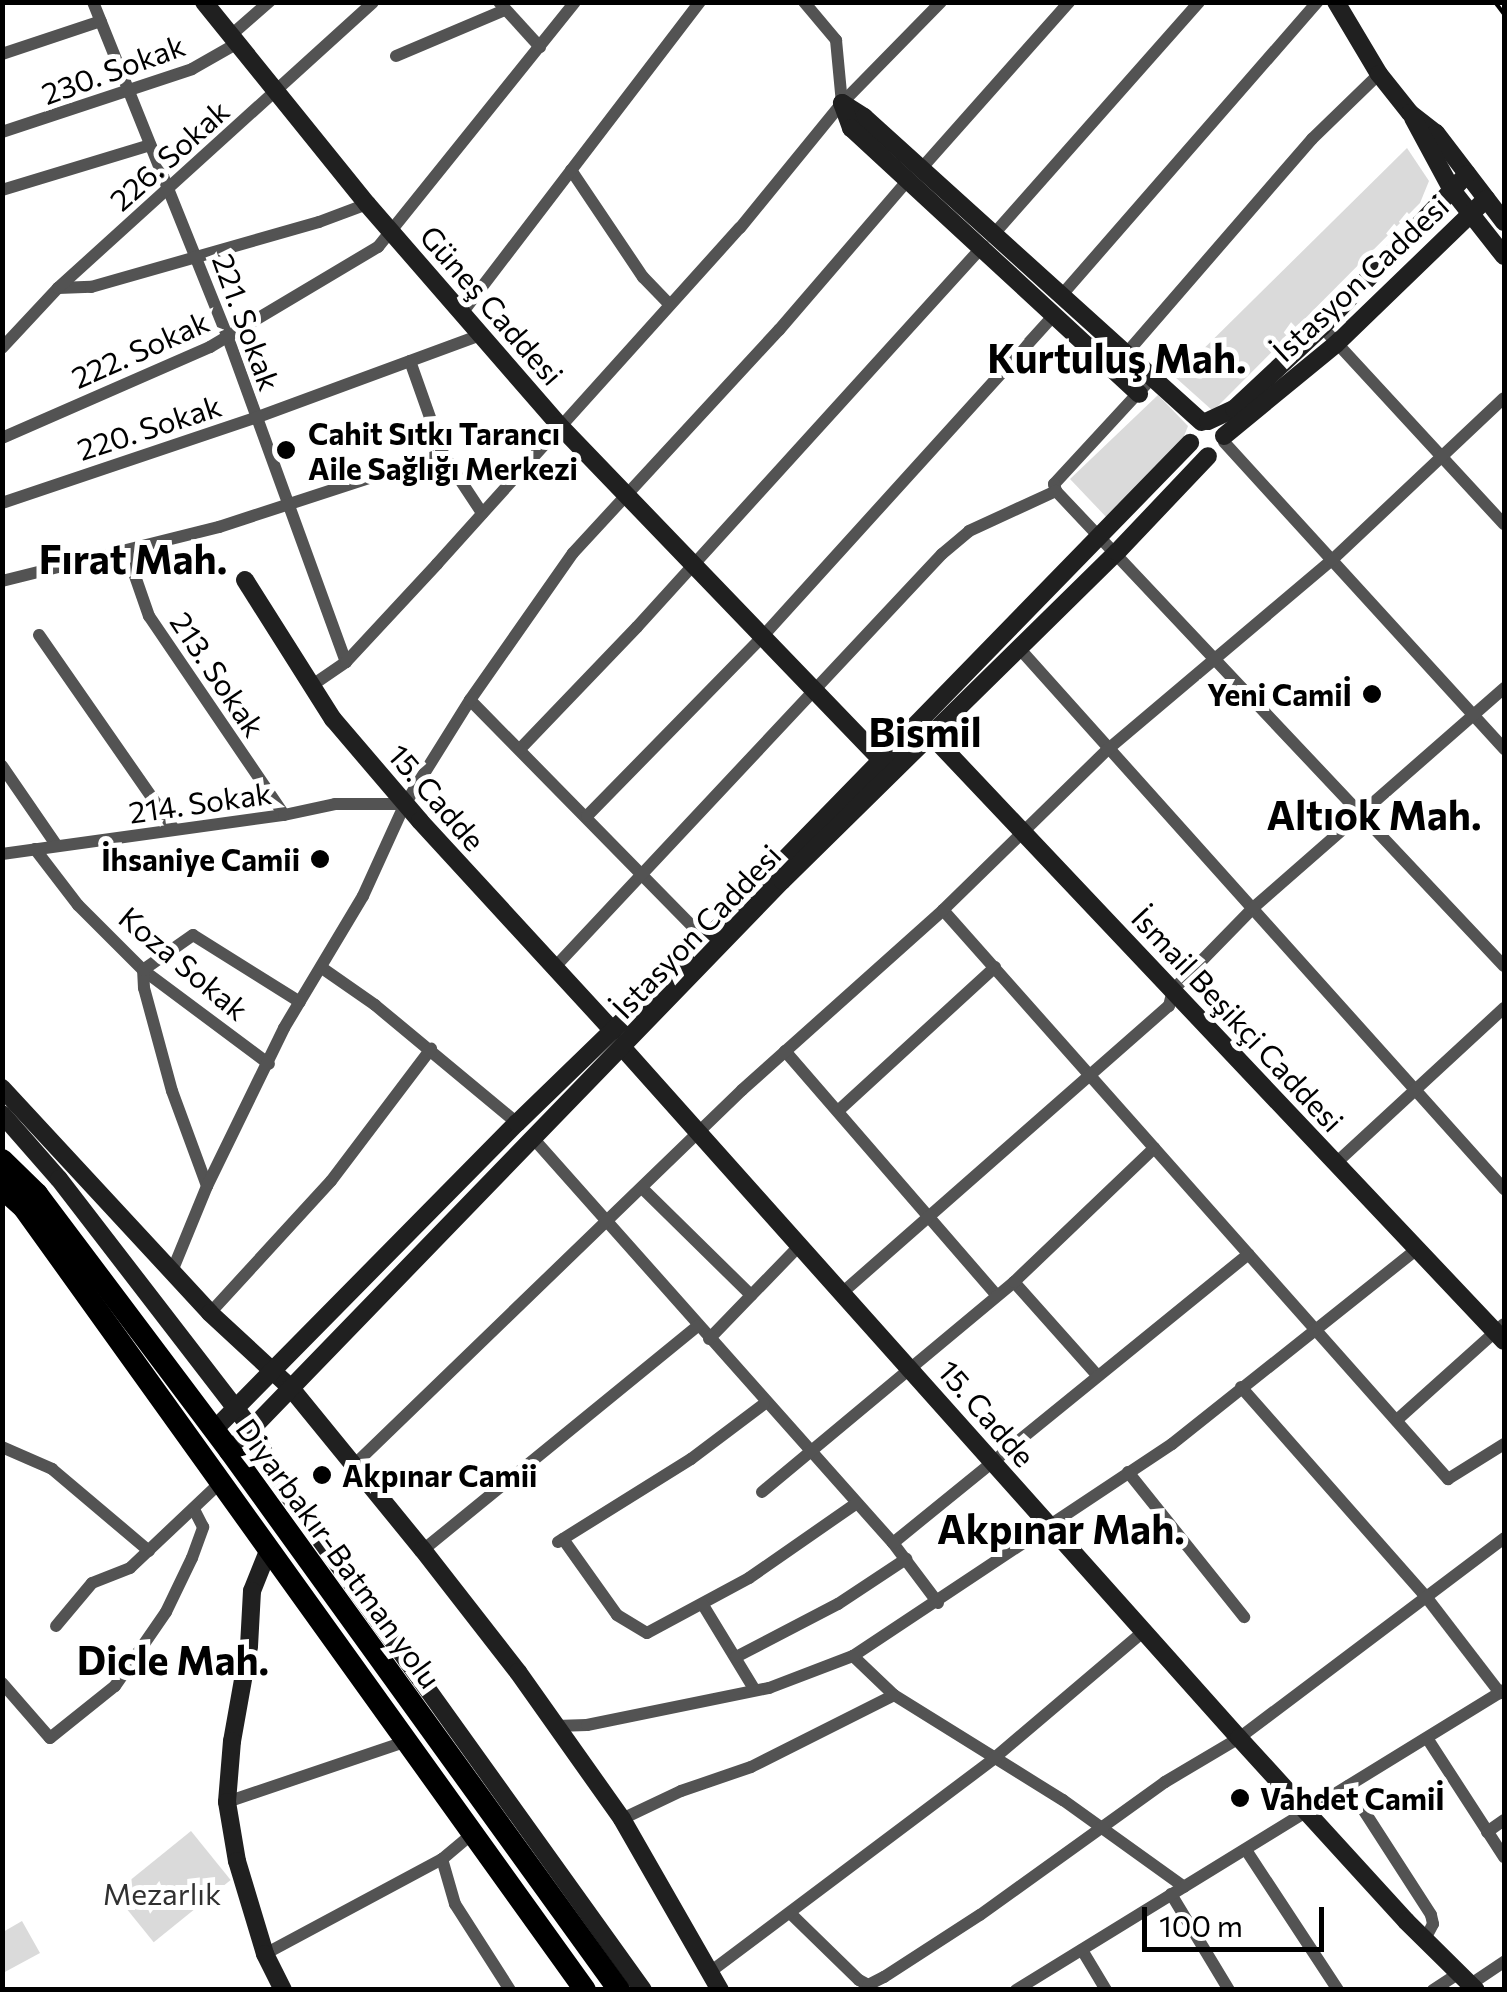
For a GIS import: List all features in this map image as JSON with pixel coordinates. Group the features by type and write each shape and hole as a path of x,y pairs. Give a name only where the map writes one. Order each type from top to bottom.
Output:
{"highway":[{"name":"Diyarbakır-Batman yolu","path":"2,1160 36,1194 230,1451 619,1990"},
{"name":"Diyarbakır-Batman yolu","path":"2,1188 24,1208 585,1990"}],"street":[{"name":"221. Sokak","path":"93,2 228,338 346,662"},
{"name":"Güneş Caddesi","path":"204,2 367,204 559,425 629,493 880,759"},
{"name":"230. Sokak","path":"2,132 192,69 233,40 269,2"},
{"name":"226. Sokak","path":"2,348 58,288 372,2"},
{"name":"222. Sokak","path":"2,438 228,338 351,266 391,231 575,2"},
{"path":"462,313 700,2"},
{"path":"311,686 346,662 740,228 842,102 942,2"},
{"path":"174,1269 207,1186 300,1002 363,896 405,804 470,700 573,553 1069,2"},
{"path":"520,749 988,240 1199,2"},
{"path":"587,816 762,636 1058,305 1317,2"},
{"path":"1336,2 1379,74 1410,113 1452,190 1504,256"},
{"path":"809,4 836,40 842,102"},
{"path":"396,56 502,6 540,48"},
{"path":"2,54 100,20"},
{"path":"1124,356 1312,139 1379,74"},
{"path":"842,102 864,117 915,175 1146,386 1218,426 1224,439 1504,749"},
{"path":"1410,113 1436,134 1504,222"},
{"path":"2,190 150,144"},
{"path":"571,170 643,277 668,303"},
{"name":"İstasyon Caddesi","path":"1205,422 1234,408 1322,327 1467,174"},
{"name":"İstasyon Caddesi","path":"1224,439 1336,344 1486,198"},
{"path":"58,288 91,287 319,222 367,204"},
{"path":"1058,305 1124,356 1146,386"},
{"path":"1322,327 1504,524"},
{"name":"220. Sokak","path":"2,503 255,418 480,334"},
{"path":"410,361 443,454 482,512"},
{"path":"1146,386 1054,484 1056,491 1363,812 1504,966"},
{"path":"354,1464 698,1133 943,910 1107,750 1332,560 1504,398"},
{"path":"1205,422 1193,428 1190,444 1197,453 1208,456 1218,452 1224,439"},
{"name":"İstasyon Caddesi","path":"230,1451 532,1137 706,940 1190,444"},
{"path":"2,582 127,552 443,454"},
{"name":"İstasyon Caddesi","path":"213,1431 518,1122 617,1039 1117,552 1208,456"},
{"path":"554,968 968,531 1056,491"},
{"name":"213. Sokak","path":"127,552 149,616 284,815"},
{"name":"15. Cadde","path":"245,580 332,719 405,804 994,1461 1049,1528 1239,1738 1469,1982"},
{"path":"39,635 174,829"},
{"path":"1019,648 1504,1189"},
{"path":"843,1292 1170,1006 1173,990 1254,908 1504,688"},
{"path":"470,700 706,940"},
{"name":"İsmail Beşikçi Caddesi","path":"931,735 1416,1250 1502,1332"},
{"path":"2,766 57,846"},
{"name":"214. Sokak","path":"2,854 284,815 335,804 405,804"},
{"name":"Koza Sokak","path":"35,848 78,904 144,970 269,1064"},
{"path":"943,910 1320,1330 1448,1479 1504,1444"},
{"path":"207,1186 172,1092 144,988 144,970 192,935 300,1002"},
{"path":"838,1111 995,967"},
{"path":"322,968 430,1049 518,1122"},
{"path":"1336,1163 1504,1008"},
{"path":"210,1313 332,1182 430,1049"},
{"path":"785,1051 996,1295"},
{"path":"2,1088 174,1269 210,1313 290,1387 423,1550 622,1819 720,1990"},
{"path":"2,1114 58,1179 252,1428 284,1489 643,1990"},
{"path":"532,1137 764,1404 893,1544 938,1603"},
{"path":"762,1492 1014,1282 1154,1148"},
{"path":"642,1188 752,1296"},
{"path":"708,1339 800,1245"},
{"path":"556,1726 587,1725 769,1688 852,1656 938,1603 1172,1444 1416,1250"},
{"path":"893,1544 1248,1254"},
{"path":"1014,1282 1097,1375"},
{"path":"423,1550 698,1326"},
{"path":"1398,1419 1502,1332"},
{"path":"1016,1990 1502,1692 1427,1598 1241,1387"},
{"path":"764,1404 691,1459 559,1541 616,1615 647,1633 704,1605 856,1502"},
{"path":"2,1448 52,1468 149,1551"},
{"path":"1128,1472 1244,1617"},
{"path":"56,1626 92,1583 130,1568 221,1482"},
{"path":"2,1683 50,1738 115,1686 166,1612 192,1558 203,1527 194,1509"},
{"path":"790,1913 868,1985 980,1915 1165,1782 1239,1738 1504,1538"},
{"path":"268,1551 252,1591 249,1646 232,1741 227,1802 237,1860 265,1954 283,1990"},
{"path":"736,1657 838,1604 906,1559"},
{"path":"704,1605 754,1689"},
{"path":"710,1972 992,1760 1143,1632"},
{"path":"852,1656 894,1695 1104,1828 1178,1890 1229,1990"},
{"path":"622,1819 681,1791 750,1768 894,1695"},
{"path":"1427,1738 1504,1858"},
{"path":"227,1802 408,1741"},
{"path":"1348,1786 1431,1915 1433,1924 1425,1939"},
{"path":"1487,1832 1504,1820"},
{"path":"265,1954 442,1859 472,1834"},
{"path":"1246,1850 1338,1990"},
{"path":"442,1859 455,1904 510,1990"},
{"path":"1082,1950 1106,1990"},
{"path":"1434,1990 1469,1982 1504,1962"}],"green space":[{"path":"1407,148 1429,181 1420,203 1213,411 1175,377"},
{"path":"1158,395 1188,426 1181,444 1109,520 1070,479"},
{"name":"Mezarlık","path":"191,1831 231,1880 154,1942 114,1893"},
{"path":"22,1921 40,1953 3,1973 3,1932"}],"railway":[{"path":"1495,2 1504,14"}],"place":[{"name":"Cahit Sıtkı Tarancı Aile Sağlığı Merkezi","path":"286,450"},
{"name":"Yeni Camiİ","path":"1372,694"},
{"name":"İhsaniye Camii","path":"320,859"},
{"name":"Akpınar Camii","path":"322,1475"},
{"name":"Vahdet Camiİ","path":"1240,1798"}],"district":[{"name":"Kurtuluş Mah.","path":"1117,357"},
{"name":"Fırat Mah.","path":"133,558"},
{"name":"Bismil","path":"925,731"},
{"name":"Altıok Mah.","path":"1374,814"},
{"name":"Akpınar Mah.","path":"1061,1528"},
{"name":"Dicle Mah.","path":"173,1659"}]}
